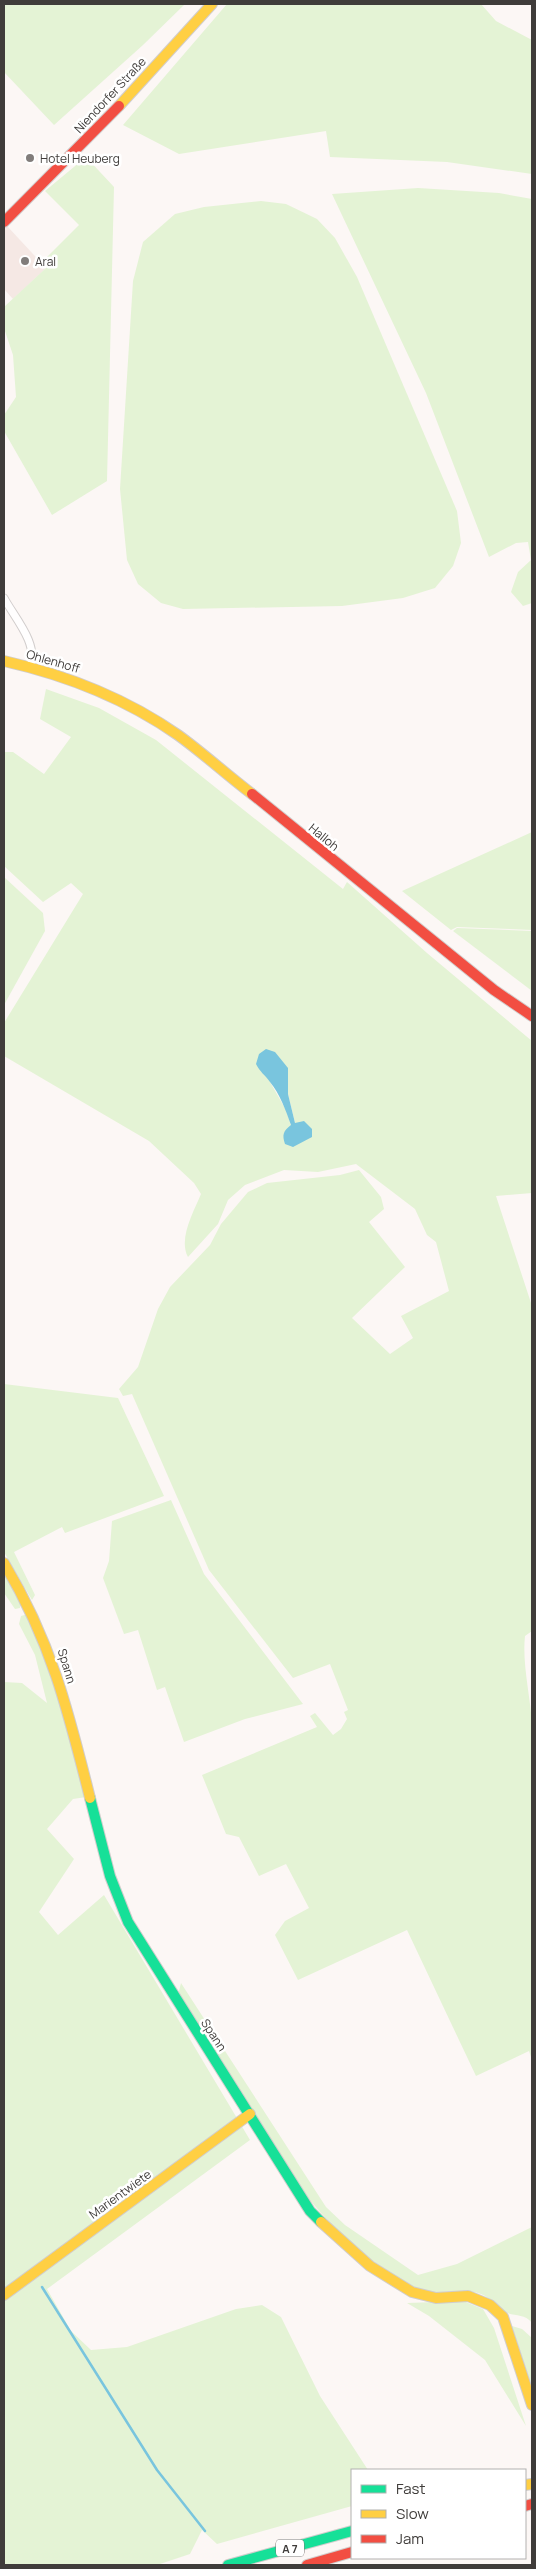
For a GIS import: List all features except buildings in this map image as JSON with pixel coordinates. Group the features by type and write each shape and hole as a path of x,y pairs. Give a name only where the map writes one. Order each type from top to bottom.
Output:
{"main road":[{"name":"Niendorfer Straße","path":"4,220 89,138 212,4"},
{"name":"Ohlenhoff","path":"4,661 30,666 94,687"},
{"name":"Halloh","path":"94,687 140,710 178,735 494,990 532,1016"},
{"name":"Spann","path":"4,1563 16,1580 48,1644 72,1725 110,1877 128,1922 310,2211 347,2248 413,2293 431,2297 459,2294 481,2298 493,2306 504,2316 532,2405"},
{"name":"Marientwiete","path":"4,2295 250,2114"},
{"name":"A 7","path":"228,2565 351,2531"},
{"name":"A 7","path":"307,2565 351,2552"}],"street":[{"path":"4,598 31,647 32,660 30,666"}],"shaded area":[{"name":"Aral","path":"7,226 46,268 13,299 4,289 4,229"}],"green space":[{"path":"4,4 185,4 143,45 54,125 4,72"},
{"path":"227,4 481,4 496,21 532,40 532,174 447,162 330,157 326,131 179,154 123,125"},
{"path":"86,157 114,187 107,481 52,515 4,431 4,415 16,397 13,355 4,328 4,307 46,268 41,263 79,225 45,191"},
{"path":"418,188 499,193 532,199 532,603 523,606 511,592 518,572 531,560 528,542 516,543 489,557 426,393 332,194"},
{"path":"261,201 286,204 317,219 335,238 357,277 457,511 461,543 453,566 435,588 403,598 342,606 183,609 161,603 138,584 127,560 120,489 133,281 143,242 175,214 204,207"},
{"path":"46,689 99,708 156,740 343,889 347,882 427,953 532,1041 532,1193 496,1196 532,1306 532,1631 525,1636 524,1646 532,1723 532,2060 529,2051 476,2076 407,1930 298,1980 275,1935 285,1921 309,1908 286,1864 259,1876 239,1837 226,1834 202,1775 317,1727 310,1716 315,1713 333,1735 341,1729 347,1719 344,1712 348,1710 330,1664 293,1678 209,1570 132,1394 123,1396 119,1389 138,1367 158,1309 170,1287 210,1245 221,1224 248,1192 267,1183 340,1175 359,1170 381,1197 384,1209 369,1222 405,1267 352,1318 390,1354 413,1338 401,1316 449,1291 436,1242 427,1235 415,1209 356,1164 318,1172 284,1170 245,1185 228,1200 218,1224 188,1257 185,1250 186,1234 201,1194 194,1183 149,1141 4,1056 4,1023 83,894 71,883 43,902 4,866 4,752 13,752 44,774 71,737 40,719","holes":["270,1082 288,1084 288,1094 295,1123 291,1125 286,1110"]},
{"path":"532,832 532,930 457,927 451,930 402,891"},
{"path":"4,877 43,913 45,931 4,1005"},
{"path":"457,928 532,931 532,991 453,931"},
{"path":"4,1384 118,1398 164,1496 65,1533 62,1527 14,1552 35,1595 32,1600 4,1552"},
{"path":"171,1500 204,1574 303,1704 245,1719 184,1742 165,1687 157,1690 138,1630 124,1634 103,1578 109,1561 112,1521"},
{"path":"4,1574 21,1600 20,1608 15,1609 4,1593"},
{"path":"28,1614 45,1653 86,1797 73,1799 47,1829 74,1859 39,1912 58,1935 104,1895 250,2140 47,2289 71,2331 91,2350 127,2347 236,2309 262,2305 281,2317 320,2396 367,2469 351,2469 351,2506 217,2544 202,2530 190,2554 157,2565 4,2565 4,1682 22,1683 47,1703 35,1655 19,1624 21,1616"},
{"path":"181,1983 326,2207 345,2225 418,2275 457,2264 532,2227 532,2323 523,2316 502,2310 481,2294 464,2291 429,2292 413,2288 383,2269 354,2247 305,2194 178,1995"},
{"path":"463,2301 483,2309 494,2328 526,2426 485,2360 429,2316 407,2303"},
{"path":"512,2326 522,2329 532,2338 532,2387"}],"water":[{"path":"266,1049 275,1052 288,1068 288,1094 295,1123 304,1121 312,1129 312,1137 293,1147 285,1144 284,1141 284,1133 291,1125 282,1103 274,1087 256,1064 259,1054"}],"waterway":[{"path":"42,2287 157,2470 205,2531"}],"traffic: fast":[{"path":"90,1798 110,1876 128,1922 310,2211 321,2222"},
{"path":"228,2565 351,2531"}],"traffic: slow":[{"path":"119,106 212,4"},
{"path":"4,661 50,673 94,689 137,710 178,735 252,794"},
{"path":"4,1563 34,1620 46,1648 66,1706 90,1798"},
{"path":"4,2295 250,2114"},
{"path":"321,2222 370,2266 412,2292 436,2298 468,2296 490,2305 503,2317 532,2405"},
{"path":"526,2485 532,2484"}],"traffic: jam":[{"path":"4,222 119,106"},
{"path":"252,794 494,990 532,1016"},
{"path":"526,2506 532,2504"},
{"path":"307,2565 351,2552"}],"place":[{"name":"Hotel Heuberg","path":"30,158"},
{"name":"Aral","path":"25,261"}]}
